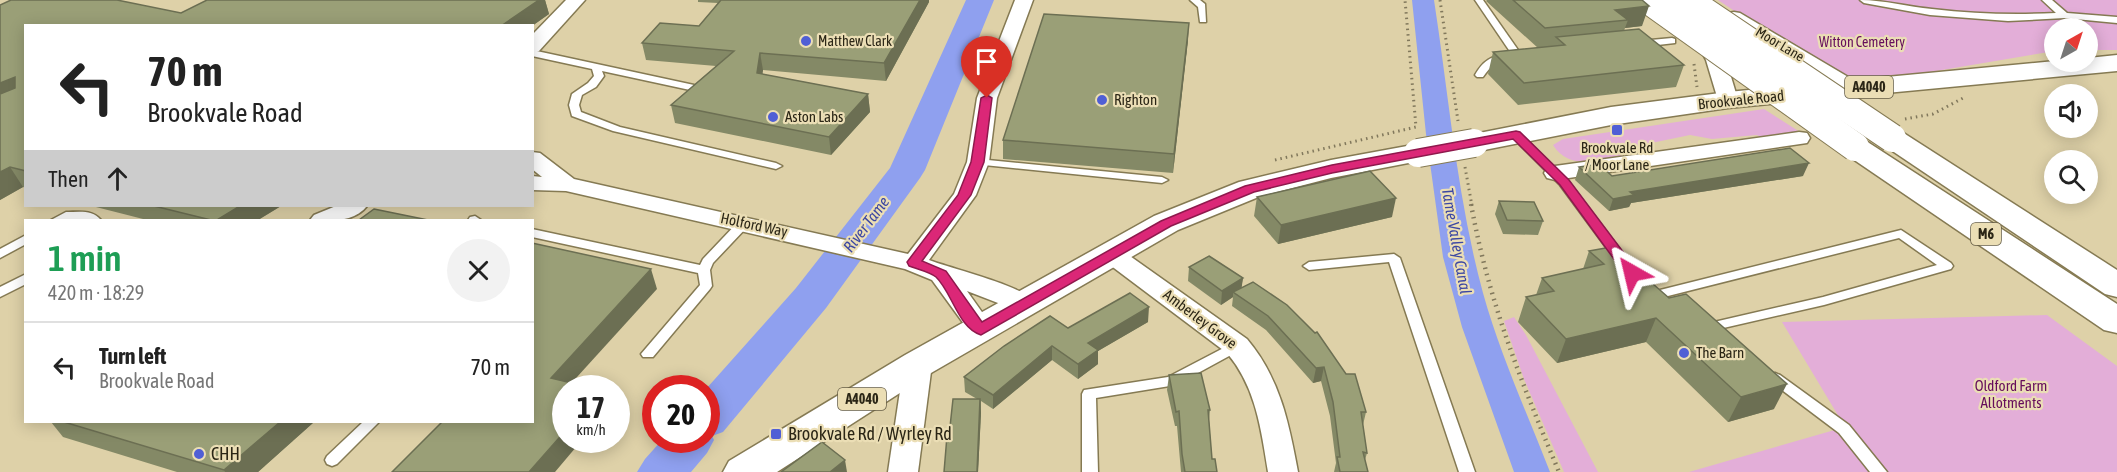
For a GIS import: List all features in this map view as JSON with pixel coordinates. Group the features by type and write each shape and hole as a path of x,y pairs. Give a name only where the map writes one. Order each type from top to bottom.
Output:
{"main road":[{"name":"M6","path":"1649,0 1856,147 2117,321"},
{"name":"M6","path":"1687,0 1896,129 2117,285"},
{"name":"Brookvale Road","path":"1466,146 1611,117 1728,100 2117,63"},
{"name":"Brookvale Road","path":"2010,74 2117,81"},
{"name":"A4040","path":"744,472 918,364 1166,224 1250,189 1332,169 1466,146"}],"street":[{"path":"534,45 576,0"},
{"path":"914,262 965,195 978,162 987,98 1024,0"},
{"path":"1658,0 1714,34 1716,60 1728,100"},
{"name":"Moor Lane","path":"1706,0 1853,88"},
{"path":"1555,173 1798,138"},
{"name":"Holford Way","path":"534,160 566,184"},
{"name":"Holford Way","path":"534,183 566,184 874,252 914,262 941,274 1010,296 1024,304"},
{"path":"324,219 353,207"},
{"name":"Amberley Grove","path":"1111,254 1237,346 1252,362 1268,394 1283,472"},
{"path":"941,274 968,316 981,329"},
{"path":"903,472 918,364"}],"lane":[{"path":"1194,0 1202,6 1203,20"},
{"path":"1479,0 1518,57"},
{"path":"1864,0 1930,12 2008,18 2065,15 2117,20"},
{"path":"2046,0 2065,15"},
{"path":"1714,34 1744,45 1767,37"},
{"path":"1624,46 1672,41"},
{"path":"534,53 690,87"},
{"path":"1480,75 1485,65 1495,58 1530,56"},
{"path":"596,67 599,76 592,85 577,94 574,105 576,114 617,129 776,166"},
{"path":"1516,135 1555,173 1632,273"},
{"path":"978,162 1162,180"},
{"path":"59,219 66,216 91,216 94,219"},
{"path":"648,354 706,286 704,270 708,262 744,223"},
{"path":"534,233 704,270"},
{"path":"1679,308 1656,291 1901,234 1947,266 1824,301 1702,324 1725,341"},
{"path":"0,254 24,240"},
{"path":"1309,266 1394,258 1467,472"},
{"path":"0,293 24,279"},
{"path":"1090,472 1089,394 1171,381 1237,346"},
{"path":"1761,368 1844,429 1880,472"},
{"path":"332,460 371,423"}],"path":[{"path":"1266,164 1289,155 1416,127 1405,0"},
{"path":"1440,0 1466,146 1480,248 1494,303 1513,362 1559,472"},
{"path":"1896,129 1933,114 1971,94"}],"green space":[{"name":"Witton Cemetery","path":"1718,0 2117,0 2117,50 2098,50 2098,18 2044,18 2044,53 1853,85 1797,53"},
{"path":"1764,109 1800,132 1763,138 1757,135 1712,139 1690,135 1627,148 1625,156 1586,162 1567,158 1553,145 1563,139"},
{"name":"Oldford Farm Allotments","path":"2047,315 2117,366 2117,472 1689,472 1845,427 1782,322"},
{"path":"1514,317 1526,335 1598,472 1564,472 1524,379 1504,321"}],"water":[{"name":"Tame Valley Canal","path":"1412,0 1434,0 1460,184 1474,257 1497,338 1550,472 1514,472 1462,327 1443,257 1426,134"}],"building":[{"path":"11,0 117,0 181,13 207,0 539,0 504,24 24,24 24,170 10,167 0,172 0,94 15,88 15,77 0,83 0,5"},
{"path":"721,0 920,0 884,63 760,53 757,73 868,94 829,137 671,105 734,51 642,43 660,23 699,26"},
{"path":"1513,0 1642,0 1649,6 1615,10 1628,20 1545,28"},
{"name":"Righton","path":"1044,14 1189,23 1174,154 1003,140"},
{"path":"1639,29 1684,65 1524,83 1493,52 1565,45 1556,37"},
{"path":"1790,148 1809,163 1630,192 1634,195 1613,199 1579,167 1599,164 1612,176"},
{"path":"1370,171 1396,198 1281,225 1257,197"},
{"path":"1499,201 1534,202 1543,221 1507,220"},
{"path":"158,207 238,207 219,219 207,219"},
{"path":"374,209 423,219 360,219"},
{"path":"534,243 651,269 552,375 552,446 529,472 392,472 441,423 534,423"},
{"path":"1611,247 1669,298 1686,294 1787,384 1741,397 1656,318 1566,339 1526,297 1554,291 1542,278 1604,264 1589,251"},
{"path":"1209,256 1243,278 1222,291 1189,267"},
{"path":"1253,282 1287,305 1315,333 1317,332 1346,374 1355,374 1366,412 1361,412 1367,453 1363,452 1368,472 1340,472 1333,402 1324,367 1316,368 1268,316 1233,292"},
{"path":"1130,293 1149,307 1088,343 1098,350 1078,364 1052,346 993,395 964,377 1004,346 1050,316 1068,328"},
{"path":"1201,373 1210,410 1208,410 1212,459 1215,459 1217,472 1185,472 1179,411 1176,412 1169,375"},
{"path":"953,399 980,399 977,472 944,472"},
{"path":"67,423 279,423 224,470"},
{"path":"822,442 845,460 830,472 781,472"}],"waterway":[{"name":"River Tame","path":"720,404 811,298 907,170 980,0"},
{"name":"River Tame","path":"662,472 679,453"}],"place":[{"name":"Matthew Clark","path":"806,41"},
{"name":"Righton","path":"1102,100"},
{"name":"Aston Labs","path":"773,117"},
{"name":"Brookvale Rd / Moor Lane","path":"1617,130"},
{"name":"The Barn","path":"1684,353"},
{"name":"Brookvale Rd / Wyrley Rd","path":"776,434"},
{"name":"CHH","path":"199,454"}],"route":[{"path":"987,98 978,162 965,195 914,262 941,274 968,316 981,329 1166,224 1250,189 1332,169 1516,135 1564,183 1632,273"}]}
